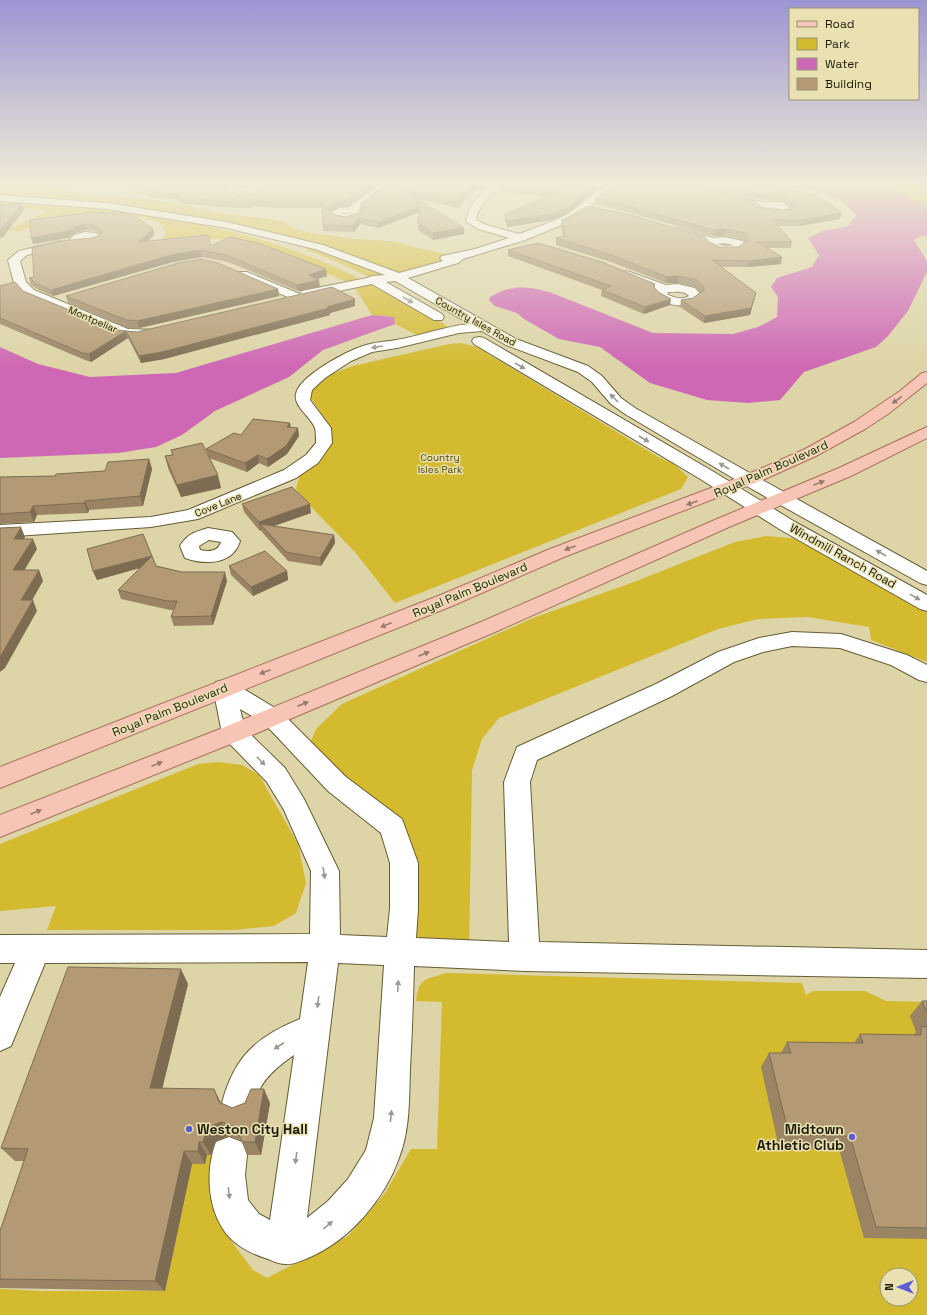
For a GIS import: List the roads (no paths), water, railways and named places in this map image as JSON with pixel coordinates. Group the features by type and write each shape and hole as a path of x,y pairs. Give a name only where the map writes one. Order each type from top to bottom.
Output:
{"main road":[{"name":"Royal Palm Boulevard","path":"0,778 449,600 555,554 749,480 799,458 845,434 892,404 927,376"},
{"path":"0,826 234,733 488,627 759,508 845,472 926,433"}],"street":[{"name":"Montpeliar","path":"54,245 28,251 20,254 14,260 20,283 30,293 126,333 139,334 159,331"},
{"name":"Country Isles Road","path":"292,245 342,264 374,280 728,488 759,508"},
{"name":"Country Isles Road","path":"312,245 394,275 511,342 583,369 592,374 616,401 630,411 783,498"},
{"path":"274,302 454,261 459,256 494,245"},
{"path":"231,268 297,297"},
{"path":"619,270 665,289"},
{"path":"54,302 69,298"},
{"name":"Cove Lane","path":"0,531 151,522 192,515 290,474 312,459 324,444 323,428 303,400 303,393 313,381 333,368 484,327"},
{"name":"Windmill Ranch Road","path":"783,498 927,579"},
{"name":"Windmill Ranch Road","path":"759,508 927,604"},
{"path":"192,515 201,536"},
{"path":"525,957 517,782 526,754 664,690 726,657 759,645 792,640 841,642 899,660 927,674"},
{"path":"224,688 272,717 337,784 393,827 404,863 404,909 400,953 391,1118 382,1157 361,1192 341,1214 319,1233 299,1242 285,1245 264,1239 246,1227 236,1216 230,1200 227,1175 229,1155"},
{"path":"224,688 234,733 276,775 295,806 325,871 325,948 285,1245"},
{"path":"0,1035 36,948"},
{"path":"0,949 325,948 400,953 525,957 927,964"},
{"path":"239,1103 246,1080 257,1065 272,1051 293,1037 314,1029"}],"water":[{"path":"813,245 917,245 927,261 927,272 908,311 888,336 876,347 804,372 780,400 748,403 707,400 650,383 600,347 559,339 524,319 517,313 495,306 489,300 490,297 506,290 513,288 528,288 552,293 653,333 733,334 758,327 777,317 778,297 771,287 777,278 812,267 819,255"},
{"path":"372,315 394,317 395,324 323,350 289,377 215,411 182,435 156,447 118,453 0,458 0,347 38,364 90,377 176,373"}],"place":[{"name":"Weston City Hall","path":"189,1129"},
{"name":"Midtown Athletic Club","path":"852,1137"}],"park label":[{"name":"Country Isles Park","path":"440,462"}]}
